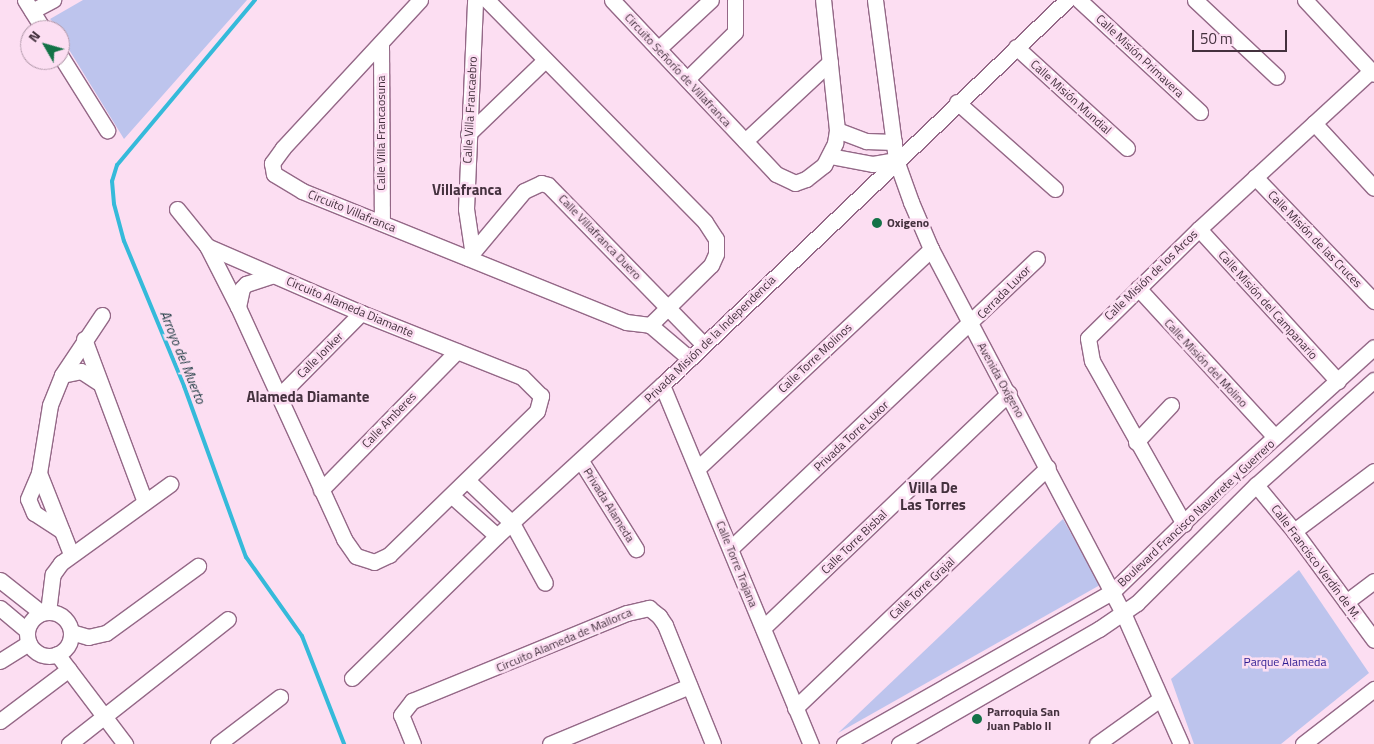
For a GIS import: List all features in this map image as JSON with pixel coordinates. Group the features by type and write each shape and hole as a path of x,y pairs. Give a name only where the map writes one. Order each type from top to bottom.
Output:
{"street":[{"path":"38,20 28,5 53,0"},
{"name":"Circuito Villafranca","path":"420,0 283,148 271,168 288,185 382,223 470,254 626,322 650,325"},
{"name":"Calle Villa Francaebro","path":"470,254 466,222 468,134 475,0"},
{"path":"487,0 705,222 716,239 716,254 712,264 650,325 690,359"},
{"name":"Circuito Señorío de Villafranca","path":"612,0 786,182 806,179 830,156"},
{"path":"658,48 711,0"},
{"path":"687,79 735,32 735,0"},
{"path":"822,0 837,130 830,156 873,164 896,160"},
{"name":"Avenida Oxígeno","path":"875,0 896,160 931,249 1009,393 1123,613 1181,744"},
{"name":"Privada Misión de la Independencia","path":"352,678 497,536 582,461 957,102 1067,0"},
{"name":"Calle Misión Primavera","path":"1079,0 1200,112"},
{"path":"1195,0 1277,77"},
{"path":"1309,1 1373,73"},
{"name":"Calle Villa Francaosuna","path":"381,43 382,223"},
{"name":"Calle Misión Mundial","path":"1016,47 1127,148"},
{"path":"468,134 545,60"},
{"path":"745,141 830,62"},
{"path":"69,70 107,130"},
{"name":"Calle Misión de los Arcos","path":"1184,524 1092,361 1088,344 1100,325 1199,229 1314,123 1373,73"},
{"path":"957,102 1055,189"},
{"path":"1314,123 1374,188"},
{"path":"837,130 866,141 894,142"},
{"name":"Calle Misión de las Cruces","path":"1255,177 1374,301"},
{"name":"Calle Villafranca Duero","path":"470,254 524,191 541,183 548,186 668,308"},
{"path":"177,209 207,246 238,307"},
{"name":"Calle Misión del Campanario","path":"1199,229 1338,381"},
{"path":"207,246 273,275"},
{"name":"Calle Torre Molinos","path":"698,468 931,249"},
{"name":"Cerrada Luxor","path":"971,324 1037,259"},
{"name":"Circuito Alameda Diamante","path":"273,275 361,314 522,377 541,396 538,412 528,423 400,545 374,562 365,562 349,548 238,307 242,288 246,284 273,275"},
{"name":"Calle Misión del Molino","path":"1138,288 1275,438"},
{"path":"668,308 704,345"},
{"name":"Calle Jonker","path":"279,396 361,314"},
{"path":"62,531 29,507 28,499 40,473 50,405 62,375 84,339 102,315"},
{"name":"Privada Torre Luxor","path":"731,548 971,324"},
{"path":"84,339 98,382 145,502"},
{"name":"Boulevard Francisco Navarrete y Guerrero","path":"844,744 1112,592 1374,347"},
{"name":"Calle Amberes","path":"321,490 457,351"},
{"path":"62,375 81,371 98,382"},
{"name":"Boulevard Francisco Navarrete y Guerrero","path":"899,744 1123,613 1256,485 1374,380"},
{"name":"Calle Torre Trajana","path":"662,385 811,744"},
{"name":"Calle Torre Bisbal","path":"763,628 1009,393"},
{"path":"1136,442 1171,405"},
{"name":"Privada Alameda","path":"582,461 636,549"},
{"name":"Calle Torre Grajal","path":"795,708 1048,467"},
{"path":"1294,531 1374,471"},
{"path":"40,473 71,554"},
{"path":"468,481 512,523 545,583"},
{"path":"0,661 28,637 32,620 45,612 53,574 71,554 170,484"},
{"name":"Calle Francisco Verdín de M.","path":"1256,485 1294,531 1374,640"},
{"path":"452,496 497,536"},
{"path":"71,632 88,637 106,633 198,566"},
{"path":"0,580 45,612 66,620 71,632 68,645 57,654 41,654 28,637 0,608"},
{"path":"1346,602 1374,581"},
{"name":"Circuito Alameda de Mallorca","path":"413,744 401,715 405,705 640,609 648,608 659,616 713,744"},
{"path":"69,744 228,619"},
{"path":"57,654 125,744"},
{"path":"0,721 69,669"},
{"path":"954,682 967,705"},
{"path":"550,744 689,686"},
{"path":"1302,744 1374,689"},
{"path":"218,744 238,738 280,697"},
{"path":"1097,744 1160,699"}],"green space":[{"path":"83,0 247,0 124,139 70,51 70,20 50,19"},
{"path":"1063,519 1100,585 838,733"},
{"name":"Parque Alameda","path":"1299,570 1369,673 1281,744 1194,744 1171,679"}],"waterway":[{"name":"Arroyo del Muerto","path":"255,0 117,165 112,181 114,204 124,241 184,386 246,557 302,636 344,744"}],"place":[{"name":"Oxigeno","path":"877,223"},
{"name":"Parroquia San Juan Pablo II","path":"977,719"}],"district":[{"name":"Villafranca","path":"467,190"},
{"name":"Alameda Diamante","path":"308,397"},
{"name":"Villa De Las Torres","path":"933,496"}]}
